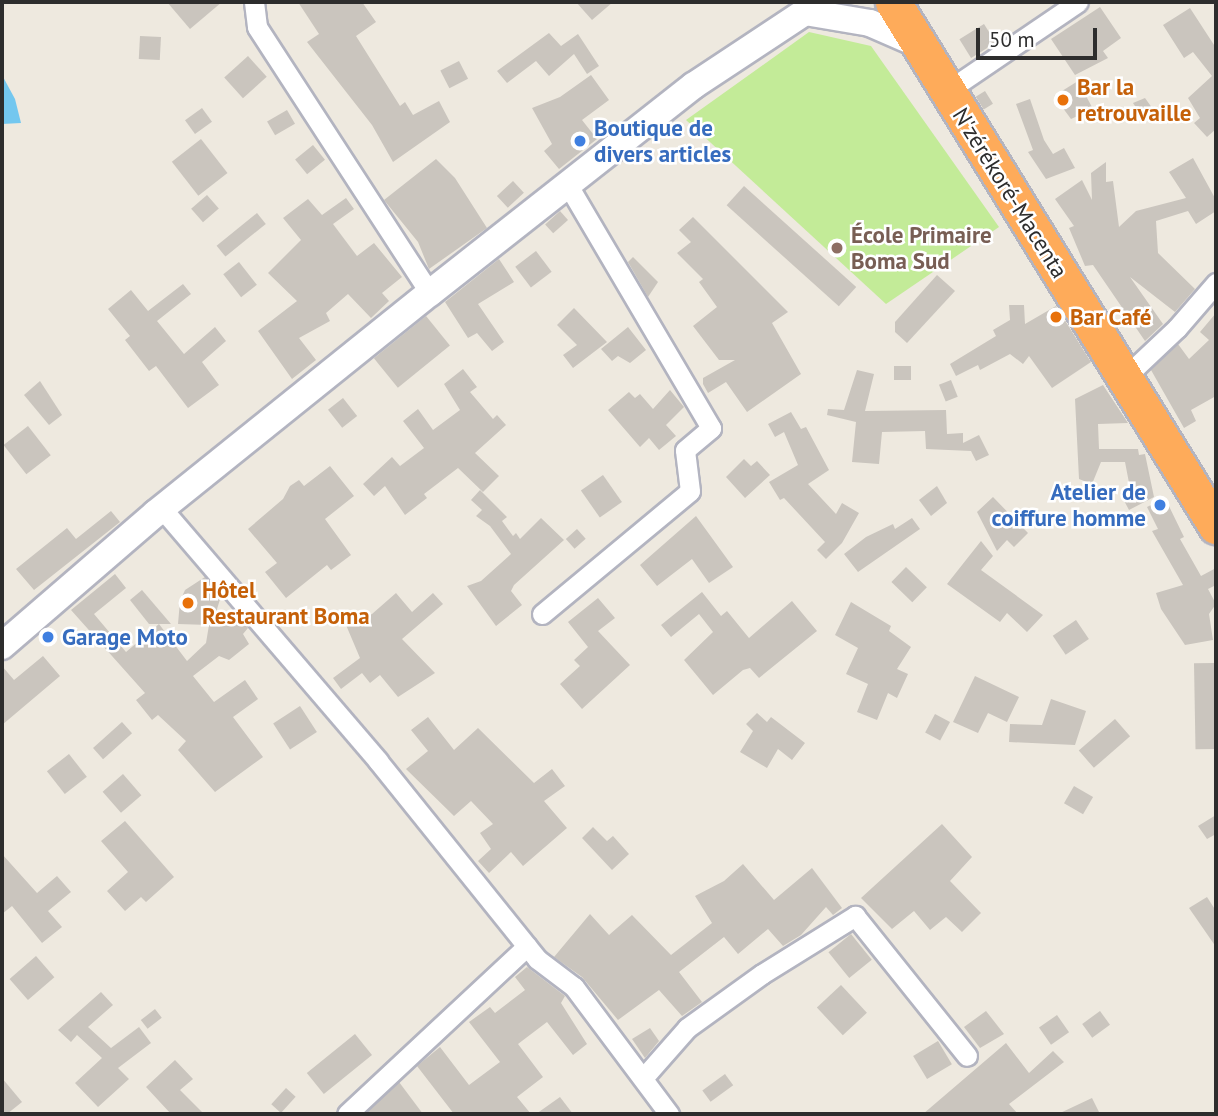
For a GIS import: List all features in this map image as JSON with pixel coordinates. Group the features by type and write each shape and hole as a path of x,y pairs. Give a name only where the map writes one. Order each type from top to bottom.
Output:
{"highway":[{"name":"N'zérékoré-Macenta","path":"893,2 1216,526"}],"street":[{"path":"254,2 257,27 430,293"},
{"path":"947,91 1078,2"},
{"path":"2,646 430,293 692,86 809,7 870,23 918,44"},
{"path":"542,614 690,491 685,450 711,428 568,185"},
{"path":"1124,377 1177,328 1216,283"},
{"path":"164,511 379,761 527,946 574,987 644,1077 668,1114"},
{"path":"644,1077 687,1028 762,974 855,916 967,1056"},
{"path":"347,1114 527,946"}],"green space":[{"path":"809,32 871,46 999,227 886,304 686,120"}],"water":[{"path":"2,75 15,99 21,123 2,124"}],"building":[{"path":"167,2 222,2 190,29"},
{"path":"298,2 362,2 376,22 356,36 400,106 405,102 413,115 439,101 450,122 393,162 372,125 307,42 319,34"},
{"path":"576,2 613,2 592,20"},
{"path":"1100,7 1121,38 1103,51 1108,58 1075,75 1051,39"},
{"path":"1190,8 1216,48 1216,129 1207,137 1194,123 1200,118 1188,98 1212,76 1193,52 1184,58 1163,25"},
{"path":"984,24 996,43 971,58 959,39"},
{"path":"549,33 561,46 578,34 599,66 587,74 574,54 549,76 536,61 507,83 497,71"},
{"path":"140,36 161,37 160,60 139,59"},
{"path":"248,56 267,77 243,98 224,77"},
{"path":"459,61 468,79 449,88 440,71"},
{"path":"591,75 609,100 582,120 597,139 559,169 544,151 552,144 532,108 560,97"},
{"path":"1078,81 1093,109 1071,119 1054,96"},
{"path":"985,91 993,104 984,110 976,97"},
{"path":"1145,98 1155,112 1144,120 1133,103"},
{"path":"1030,99 1044,140 1053,154 1064,148 1075,168 1046,179 1028,152 1033,150 1016,104"},
{"path":"202,108 212,122 195,134 185,120"},
{"path":"287,110 295,124 275,135 267,122"},
{"path":"201,139 227,173 198,196 172,162"},
{"path":"313,145 325,160 307,174 295,159"},
{"path":"1193,158 1216,200 1216,211 1196,224 1188,211 1156,221 1158,253 1195,289 1175,312 1130,277 1163,324 1145,341 1093,265 1085,266 1069,228 1074,226 1055,199 1082,180 1092,200 1091,173 1106,162 1106,182 1113,181 1119,227 1136,211 1186,198 1169,172"},
{"path":"436,159 455,178 487,228 429,269 418,242 384,200"},
{"path":"513,181 524,193 508,208 497,196"},
{"path":"744,186 856,287 839,306 727,205"},
{"path":"207,195 219,209 203,222 191,209"},
{"path":"346,198 354,209 333,224 357,256 374,243 402,277 382,293 389,301 371,318 348,294 326,313 330,321 299,338 316,360 292,379 258,331 297,301 268,273 301,240 283,218 308,199 322,215"},
{"path":"560,211 568,220 553,233 545,224"},
{"path":"257,213 266,224 225,257 217,246"},
{"path":"693,217 788,312 772,323 801,374 747,412 726,382 708,393 703,384 703,378 735,360 719,360 693,326 717,307 699,282 703,279 677,253 691,242 679,230"},
{"path":"536,251 552,272 531,287 515,267"},
{"path":"633,257 658,282 648,297 628,262"},
{"path":"499,259 514,282 478,304 504,342 492,351 477,333 468,338 445,302"},
{"path":"239,262 257,285 241,297 223,274"},
{"path":"937,275 955,291 907,343 895,332 895,322"},
{"path":"183,284 191,294 157,321 184,354 215,327 226,341 202,362 219,385 188,408 156,366 149,371 125,340 130,336 108,309 131,290 148,311"},
{"path":"1009,305 1024,305 1025,324 1056,306 1091,362 1052,388 1029,356 1023,364 1010,354 980,370 978,365 956,376 950,364 996,336 993,330 1010,320"},
{"path":"574,308 607,342 573,368 563,355 577,345 557,325"},
{"path":"1216,313 1216,396 1191,410 1196,421 1184,428 1151,370 1178,344 1189,359 1209,340 1200,332"},
{"path":"426,316 450,346 398,388 374,358"},
{"path":"628,327 646,350 630,363 618,356 612,361 601,349"},
{"path":"894,366 911,366 911,380 894,380"},
{"path":"463,369 477,387 470,392 493,419 497,415 506,425 475,453 499,476 483,492 458,468 424,494 427,498 405,515 385,486 374,496 363,484 392,457 400,466 424,448 403,421 418,409 433,430 460,410 444,384"},
{"path":"857,370 874,374 865,411 946,410 947,434 963,433 963,443 979,435 989,455 976,461 971,451 926,449 925,431 882,432 879,464 852,462 856,422 827,415 828,409 844,410"},
{"path":"951,380 958,397 946,402 939,385"},
{"path":"40,381 62,415 49,425 24,395"},
{"path":"1103,385 1128,423 1098,424 1099,449 1138,449 1139,455 1145,454 1154,497 1129,510 1120,493 1130,488 1125,462 1101,462 1092,484 1079,479 1075,399"},
{"path":"670,390 684,407 666,425 676,436 659,450 649,438 640,447 608,410 629,392 635,398 640,394 653,409"},
{"path":"343,398 357,416 342,428 328,410"},
{"path":"791,412 801,429 806,427 829,470 808,484 836,514 842,503 859,513 842,543 826,559 817,550 825,542 784,498 780,500 769,482 798,465 784,432 775,437 768,424"},
{"path":"28,426 51,455 26,474 4,445"},
{"path":"744,459 751,466 757,461 770,475 745,498 726,477"},
{"path":"330,466 354,496 325,519 351,555 331,570 327,565 286,598 265,572 277,563 248,529 283,499 290,486 299,480 304,486"},
{"path":"603,475 622,502 600,518 581,490"},
{"path":"937,486 947,503 931,516 919,500"},
{"path":"480,490 507,517 502,521 513,536 516,533 520,539 541,518 564,540 514,585 511,591 522,605 496,626 467,586 481,581 511,554 490,526 476,516 482,510 471,500"},
{"path":"993,497 1028,533 1014,547 1007,540 997,551 977,512"},
{"path":"1165,498 1184,537 1180,539 1201,576 1216,568 1216,585 1208,589 1216,604 1209,614 1213,640 1185,645 1161,609 1156,593 1183,585 1152,531 1158,529 1147,507"},
{"path":"111,511 120,522 34,590 16,569 67,528 76,539"},
{"path":"696,516 733,567 709,583 692,559 657,586 640,565"},
{"path":"912,518 920,529 858,572 844,554 866,537 893,524 895,529"},
{"path":"577,529 586,539 575,549 566,539"},
{"path":"981,541 993,556 981,570 1043,615 1027,632 1007,613 1000,622 947,584"},
{"path":"906,567 927,587 912,602 891,582"},
{"path":"115,574 126,588 94,614 126,652 159,624 187,661 206,643 209,625 178,624 180,601 185,590 205,577 221,596 214,619 233,621 238,617 248,628 243,634 249,644 229,660 219,656 193,676 214,702 245,680 258,699 233,717 263,757 215,792 178,750 186,741 158,715 152,720 136,700 145,693 71,610"},
{"path":"142,590 171,624 149,624 130,600"},
{"path":"702,592 721,616 727,611 749,638 792,601 817,631 759,678 750,668 743,670 713,695 684,660 713,632 699,614 671,637 661,625"},
{"path":"396,593 412,612 433,593 443,604 402,639 435,673 398,697 380,675 370,683 362,673 341,689 333,678 360,658 346,625 372,614"},
{"path":"598,598 615,618 598,631 630,665 582,709 560,684 580,666 574,660 588,647 568,622"},
{"path":"851,602 891,626 889,631 911,647 897,669 908,674 897,698 888,693 877,720 857,712 868,684 846,674 858,648 835,635"},
{"path":"1076,620 1089,639 1066,655 1053,636"},
{"path":"43,656 60,676 2,725 2,666 14,680"},
{"path":"1194,663 1214,663 1216,749 1196,749"},
{"path":"975,676 1019,697 1007,722 988,713 978,733 953,722"},
{"path":"1051,699 1086,711 1075,745 1009,742 1010,724 1042,725"},
{"path":"300,706 317,732 290,749 273,723"},
{"path":"757,713 767,722 771,717 805,743 792,760 778,749 767,768 740,752 753,731 746,724"},
{"path":"935,714 950,722 940,741 925,733"},
{"path":"428,717 454,750 478,728 534,783 552,769 565,786 544,801 567,828 523,866 511,852 489,873 478,861 491,849 480,833 493,824 471,801 454,816 406,769 428,751 411,730"},
{"path":"1115,719 1130,736 1094,768 1079,750"},
{"path":"122,722 132,733 103,759 93,748"},
{"path":"69,754 87,777 65,794 47,771"},
{"path":"123,774 141,795 121,813 103,792"},
{"path":"1074,786 1093,797 1083,814 1064,803"},
{"path":"1216,815 1216,834 1207,839 1198,826"},
{"path":"125,821 174,877 146,902 141,897 125,911 107,891 128,872 101,841"},
{"path":"942,824 972,857 950,881 981,913 962,932 946,917 930,930 914,911 892,929 861,898"},
{"path":"593,827 607,841 613,836 629,854 612,870 582,838"},
{"path":"2,854 37,893 57,876 71,892 48,911 62,927 42,943 12,906 2,914"},
{"path":"743,864 774,900 812,868 842,908 833,915 826,907 801,935 783,946 768,929 738,954 724,937 679,972 702,1002 682,1016 659,990 618,1020 582,977 554,957 590,914 609,935 632,915 671,955 712,923 695,896 724,881"},
{"path":"1207,897 1216,911 1216,947 1189,908"},
{"path":"851,934 872,960 849,978 828,952"},
{"path":"36,956 54,977 28,1000 10,979"},
{"path":"527,967 565,996 561,1003 587,1044 573,1055 547,1022 518,1044 543,1077 517,1097 531,1114 454,1114 417,1066 440,1047 469,1085 500,1062 469,1022 490,1007 495,1013 525,990 515,977"},
{"path":"841,985 867,1013 843,1035 817,1008"},
{"path":"101,992 113,1005 88,1027 111,1048 139,1027 151,1043 118,1068 129,1079 98,1107 75,1083 102,1058 77,1035 71,1042 58,1030"},
{"path":"155,1009 162,1018 148,1029 141,1020"},
{"path":"986,1011 1004,1034 980,1048 964,1027"},
{"path":"1100,1011 1110,1025 1092,1038 1082,1024"},
{"path":"1057,1015 1069,1032 1051,1045 1039,1028"},
{"path":"650,1028 659,1041 645,1058 632,1039"},
{"path":"355,1034 372,1055 324,1094 307,1073"},
{"path":"938,1041 952,1064 927,1079 913,1056"},
{"path":"1006,1043 1029,1073 1053,1051 1064,1062 1009,1104 1018,1114 923,1114"},
{"path":"175,1060 193,1079 180,1090 204,1114 171,1114 146,1087"},
{"path":"725,1074 733,1085 711,1102 702,1090"},
{"path":"2,1078 22,1102 7,1114 2,1114"},
{"path":"399,1082 423,1114 365,1114"},
{"path":"286,1088 296,1097 281,1113 271,1104"},
{"path":"560,1097 573,1114 536,1114"},
{"path":"1092,1098 1100,1114 1058,1114"}],"place":[{"name":"Bar la retrouvaille","path":"1063,100"},
{"name":"Boutique de divers articles","path":"580,141"},
{"name":"École Primaire Boma Sud","path":"837,248"},
{"name":"Bar Café","path":"1056,317"},
{"name":"Atelier de coiffure homme","path":"1160,505"},
{"name":"Hôtel Restaurant Boma","path":"188,603"},
{"name":"Garage Moto","path":"48,637"}]}
